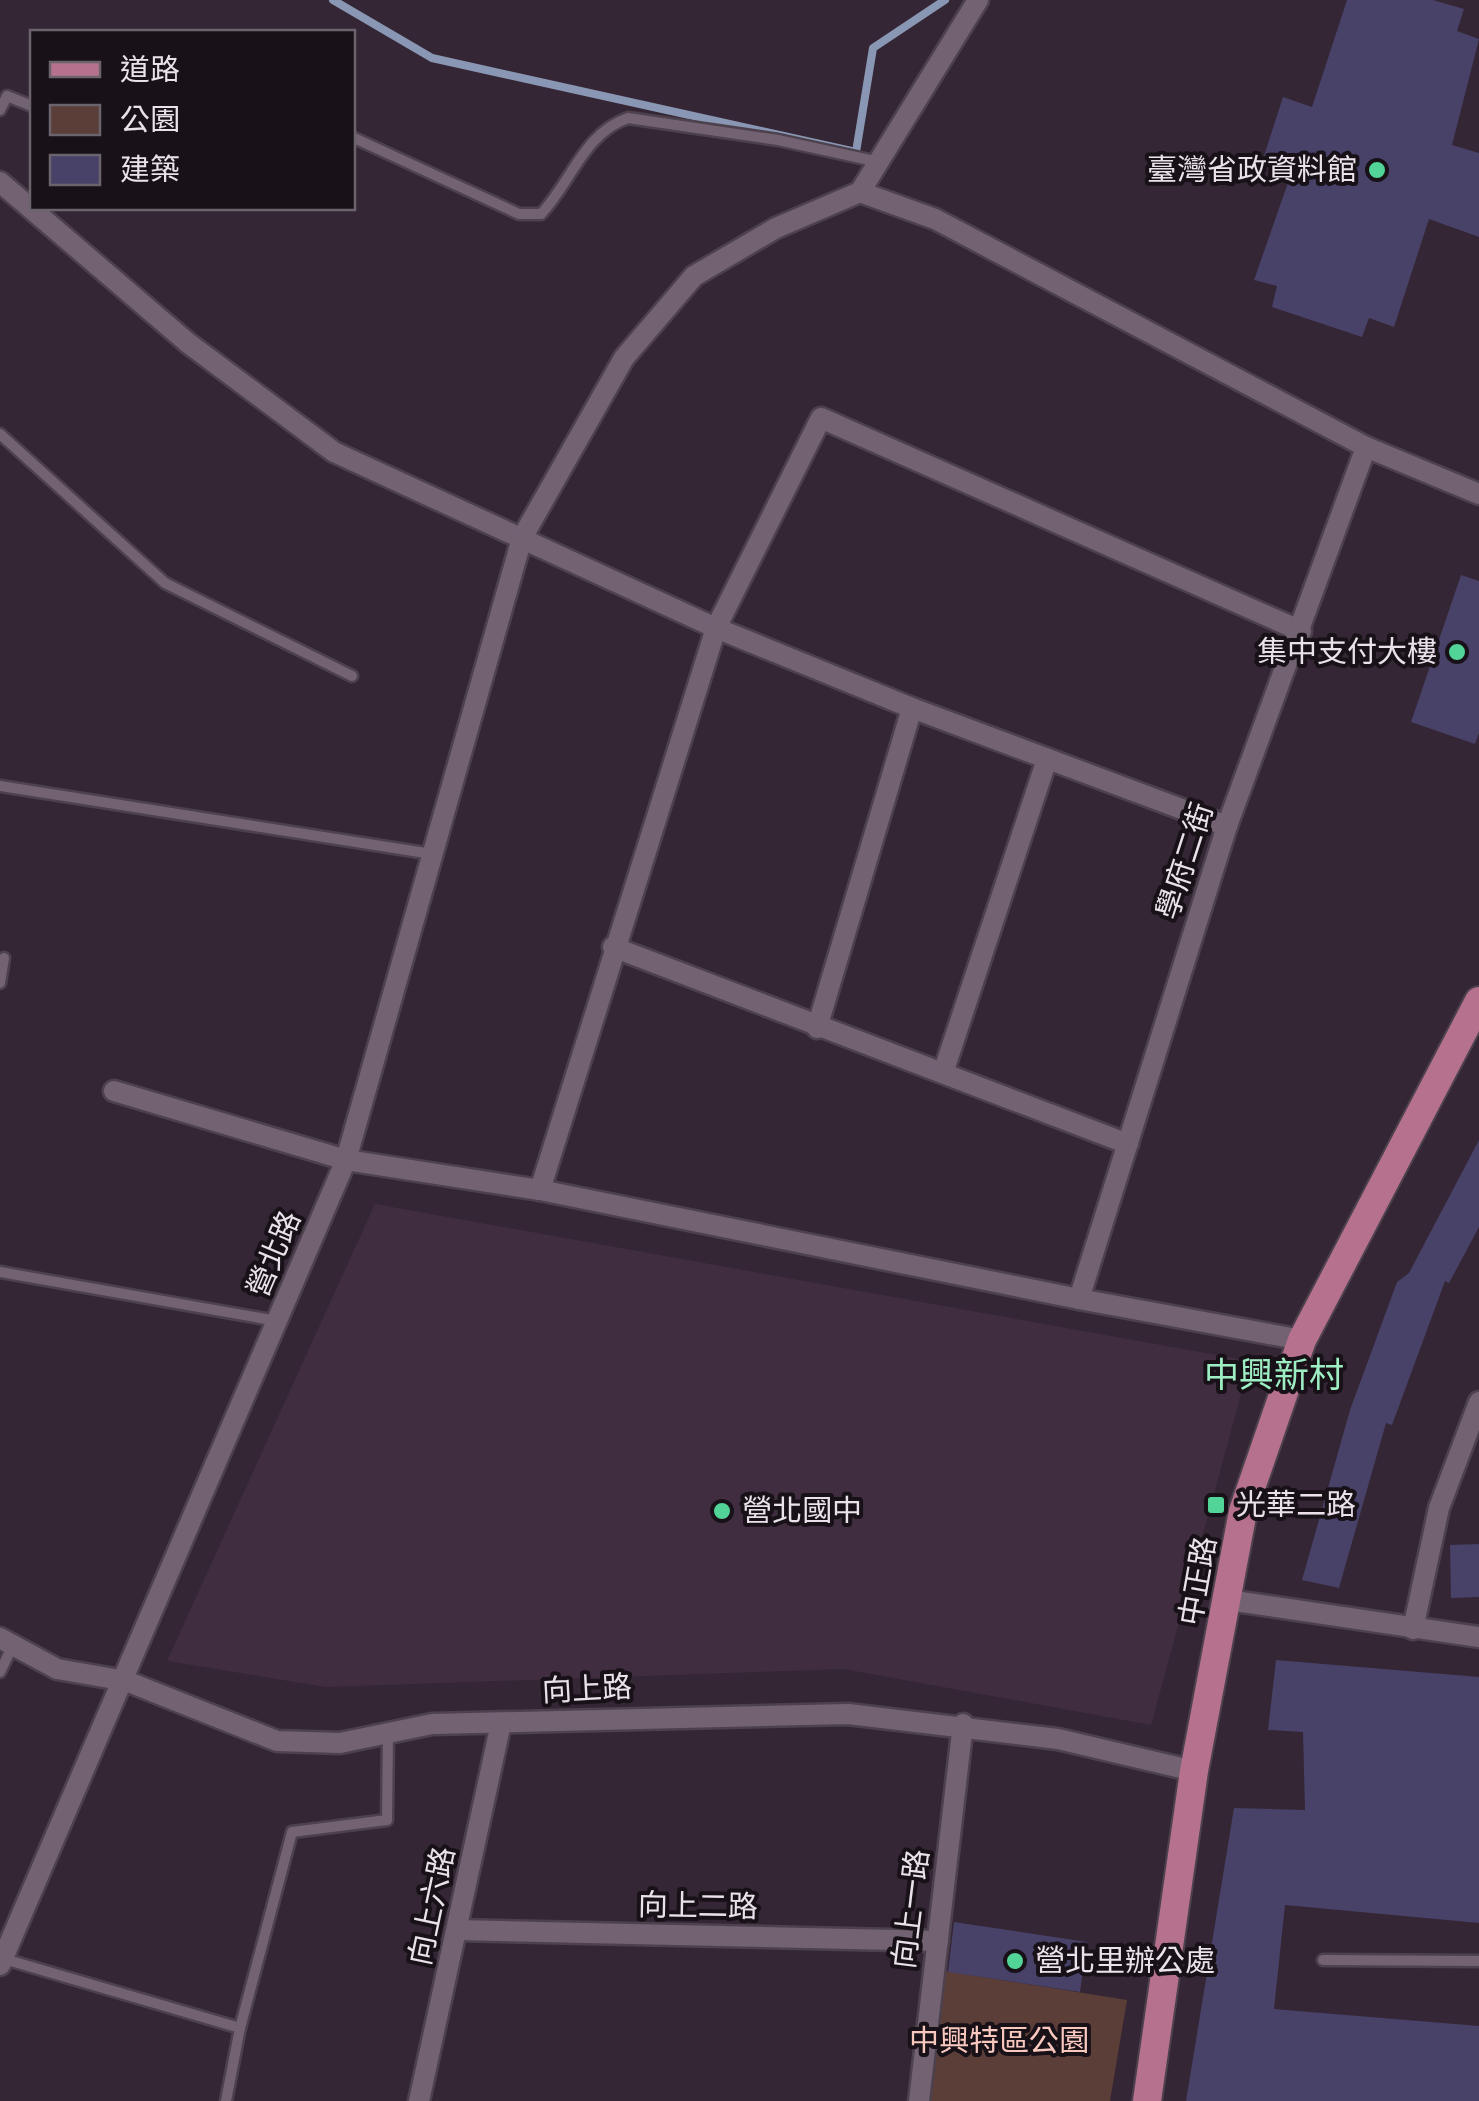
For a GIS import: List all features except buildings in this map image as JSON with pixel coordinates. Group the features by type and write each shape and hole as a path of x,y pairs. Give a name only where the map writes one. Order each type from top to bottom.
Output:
{"main road":[{"name":"中正路","path":"1146,2101 1194,1771 1244,1511 1302,1340 1479,1001"}],"street":[{"path":"978,0 860,192 935,219 1366,447 1479,494"},
{"path":"0,182 30,208"},
{"name":"營北路","path":"1,1960 126,1681 346,1160 522,538 624,358 694,276 776,228 860,192"},
{"path":"32,210 188,344 334,452 716,628 912,708 1227,826"},
{"path":"540,1190 716,628 821,418 1301,631"},
{"name":"學府二街","path":"1079,1300 1227,826 1366,447"},
{"path":"817,1028 912,708"},
{"path":"943,1073 1047,759"},
{"path":"613,947 1128,1144"},
{"path":"114,1091 346,1160 540,1190 1079,1300 1302,1340"},
{"path":"1413,1630 1438,1508 1479,1402"},
{"path":"1228,1600 1479,1637"},
{"name":"向上路","path":"7,1642 57,1668 126,1681 277,1740 340,1742 432,1724 626,1716 848,1714 964,1724 1058,1739 1194,1771"},
{"name":"向上六路","path":"419,2101 501,1723"},
{"name":"向上一路","path":"919,2101 964,1724"},
{"name":"向上二路","path":"458,1930 938,1941"}],"lane":[{"path":"0,110 7,96 30,105"},
{"path":"355,138 518,214 542,214 561,193 594,138 607,125 628,118 778,140 879,162"},
{"path":"0,434 165,583 352,676"},
{"path":"0,786 433,854"},
{"path":"0,983 4,958"},
{"path":"0,1272 278,1321"},
{"path":"0,1672 7,1642"},
{"path":"226,2101 240,2028 292,1832 387,1820 388,1733"},
{"path":"1,1960 240,2028"},
{"path":"1323,1960 1479,1962"}],"shaded area":[{"name":"營北國中","path":"375,1204 1250,1361 1151,1725 844,1669 326,1687 167,1661"}],"green space":[{"name":"中興特區公園","path":"945,1971 1127,2000 1110,2101 930,2101"}],"waterway":[{"path":"333,0 432,58 856,152 873,48 945,0"}],"place":[{"name":"臺灣省政資料館","path":"1377,170"},
{"name":"集中支付大樓","path":"1457,652"},
{"name":"光華二路","path":"1216,1505"},
{"name":"營北國中","path":"722,1511"},
{"name":"營北里辦公處","path":"1015,1961"}],"district":[{"name":"中興新村","path":"1274,1375"}]}
